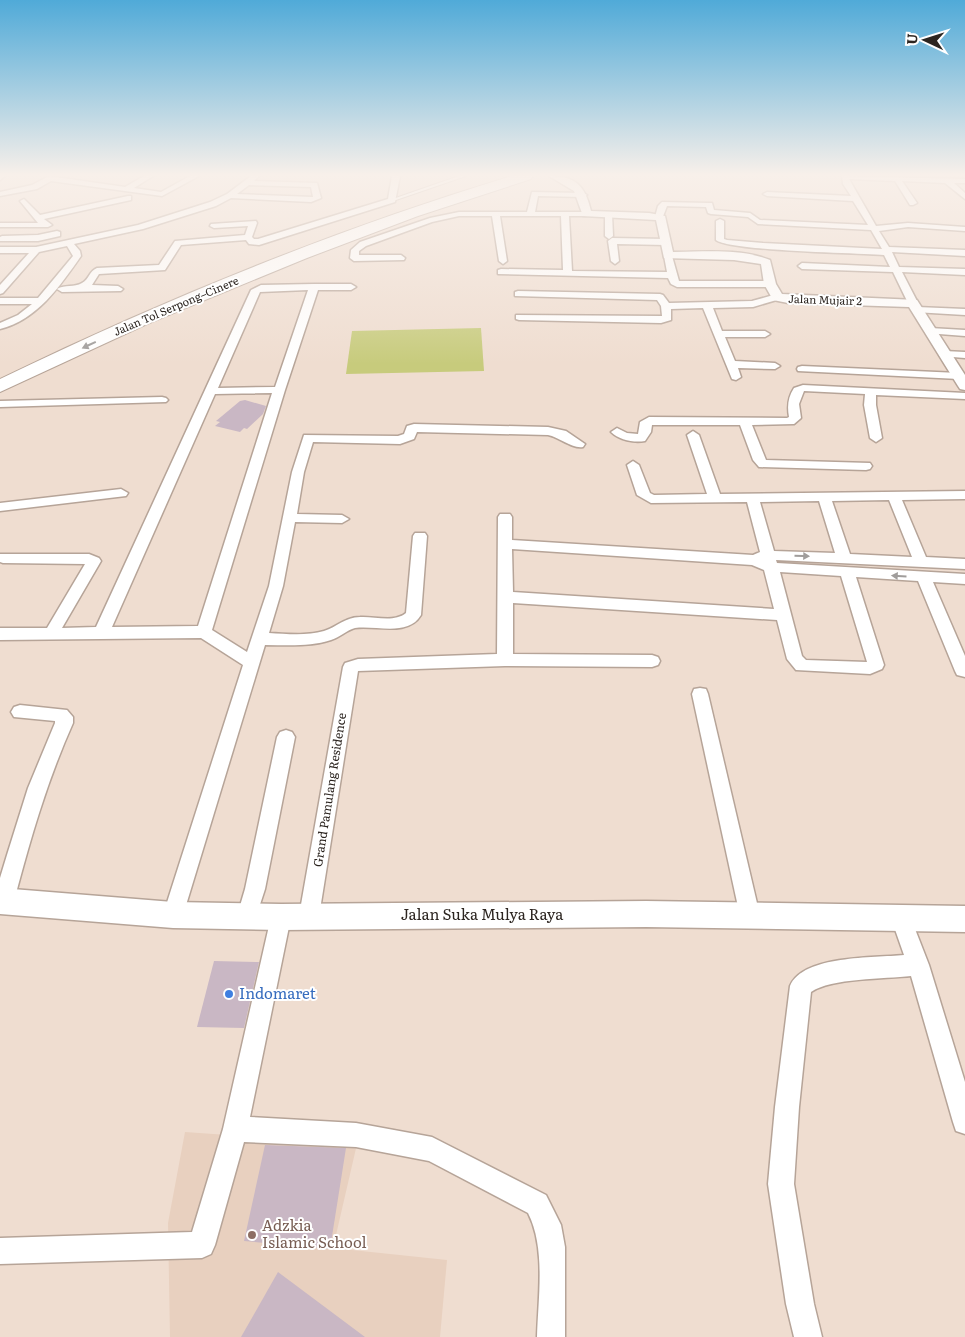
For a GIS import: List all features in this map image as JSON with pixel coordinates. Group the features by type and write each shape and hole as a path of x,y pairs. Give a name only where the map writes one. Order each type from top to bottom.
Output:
{"highway":[{"name":"Jalan Tol Serpong–Cinere","path":"148,302 266,253 307,238"},
{"name":"Jalan Tol Serpong–Cinere","path":"0,386 154,315 286,260 344,238"},
{"name":"Jalan Tol Serpong–Cinere","path":"69,336 121,313"}],"street":[{"path":"0,239 23,238"},
{"path":"0,250 36,250 85,238"},
{"path":"82,288 90,283 97,271 162,268 178,243 232,238"},
{"path":"249,238 252,242 259,242 270,238"},
{"path":"380,238 354,250 354,258 401,258"},
{"path":"499,238 503,261"},
{"path":"566,238 568,273"},
{"path":"665,238 672,275 674,282 678,284 770,284"},
{"path":"720,238 727,243 763,246 965,253"},
{"path":"879,238 915,307 962,381"},
{"path":"615,262 612,241 666,242"},
{"path":"0,326 14,323 40,301 77,256 76,251 68,242"},
{"path":"0,291 36,250"},
{"name":"Jalan Mujair 2","path":"668,256 761,259 766,262 770,284 777,297 915,307"},
{"path":"802,266 965,272"},
{"path":"501,272 672,275"},
{"path":"0,276 12,276"},
{"path":"204,632 279,390 314,287"},
{"path":"101,634 256,290 261,288 351,287"},
{"path":"62,289 118,288"},
{"path":"518,294 658,296 662,298 666,306 667,318 663,320 519,317"},
{"path":"666,306 761,303 777,297"},
{"path":"0,301 40,301"},
{"path":"707,306 736,377"},
{"path":"915,307 965,312"},
{"path":"930,331 965,333"},
{"path":"720,334 765,334"},
{"path":"944,354 965,355"},
{"path":"731,364 775,366"},
{"path":"802,369 962,381"},
{"path":"617,432 624,436 641,438 645,432 646,422 649,421 793,420 795,418 792,406 798,390 803,388 965,396"},
{"path":"212,390 279,390"},
{"path":"871,392 870,405 876,438"},
{"path":"0,404 162,400"},
{"path":"744,421 758,460 763,464 866,466"},
{"path":"173,915 276,586 298,472 308,438 400,440 410,436 411,430 414,428 498,429 554,432 579,444"},
{"path":"693,435 714,497"},
{"path":"633,466 644,495 647,498 894,496 964,498"},
{"path":"0,507 121,494"},
{"path":"894,496 964,671"},
{"path":"753,498 764,561 784,615 795,659 800,665 805,667 874,667 877,662 847,573"},
{"path":"825,498 844,558"},
{"path":"505,517 505,660 652,661"},
{"path":"290,518 342,519"},
{"path":"260,640 309,639 331,634 354,622 397,623 408,620 412,615 420,536"},
{"path":"505,544 764,561 847,573 923,570 965,564"},
{"path":"3,558 89,559 94,562 51,634"},
{"path":"764,561 844,558 923,570 965,579"},
{"path":"505,596 784,615"},
{"path":"0,634 204,632 252,663"},
{"name":"Grand Pamulang Residence","path":"309,916 350,671 354,666 505,660"},
{"path":"700,694 750,916"},
{"path":"2,901 46,762 64,723 64,717 61,715 20,712"},
{"path":"247,916 255,889 286,737"},
{"name":"Jalan Suka Mulya Raya","path":"2,901 173,915 281,917 472,914 965,920"},
{"path":"0,1251 202,1245 234,1129 281,917"},
{"path":"901,918 918,965 965,1122"},
{"path":"808,1337 800,1304 781,1184 787,1107 801,986 815,976 918,965"},
{"path":"234,1129 356,1135 432,1149 536,1204 548,1225 552,1247 551,1337"}],"shaded area":[{"name":"Adzkia Islamic School","path":"185,1132 357,1144 333,1248 447,1260 440,1337 170,1337 168,1223"}],"green space":[{"path":"481,328 484,371 346,374 352,331"}],"building":[{"path":"245,400 266,406 263,414 247,429 244,428 240,432 215,426 220,422 216,421 240,401"},
{"name":"Indomaret","path":"214,961 259,962 244,1028 197,1027"},
{"path":"265,1145 346,1148 330,1249 244,1241"},
{"path":"278,1272 365,1337 241,1337"}],"place":[{"name":"Indomaret","path":"229,994"},
{"name":"Adzkia Islamic School","path":"252,1235"}]}
